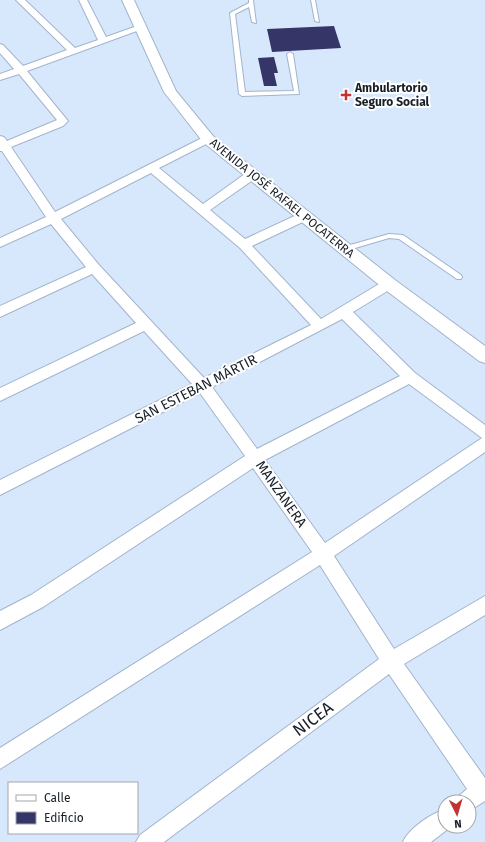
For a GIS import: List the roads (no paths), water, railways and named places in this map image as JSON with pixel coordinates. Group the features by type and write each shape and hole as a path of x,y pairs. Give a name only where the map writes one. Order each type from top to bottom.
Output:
{"street":[{"path":"20,0 73,51"},
{"path":"84,0 103,40"},
{"name":"AVENIDA JOSÉ RAFAEL POCATERRA","path":"128,0 170,92 208,139 389,284 485,356"},
{"path":"0,78 140,28"},
{"path":"0,47 63,121 2,144"},
{"path":"0,243 208,139"},
{"name":"MANZANERA","path":"2,144 52,218 94,268 202,386 255,458 323,554 478,794"},
{"path":"152,168 244,245 320,326"},
{"path":"203,210 253,174"},
{"path":"244,245 305,216"},
{"path":"0,312 94,268"},
{"name":"SAN ESTEBAN MÁRTIR","path":"0,488 320,326 389,284"},
{"path":"344,312 410,377 485,433"},
{"path":"0,395 146,324"},
{"path":"0,621 37,601 255,458 410,377"},
{"path":"0,759 323,554 485,444"},
{"name":"NICEA","path":"147,842 391,661 485,605"},
{"path":"414,842 437,825"}],"lane":[{"path":"314,0 317,20"},
{"path":"254,22 251,2 232,13 242,94 297,92 290,54"},
{"path":"345,249 390,236 400,237 459,277"}],"place":[{"name":"Ambulartorio Seguro Social","path":"346,95"}]}
